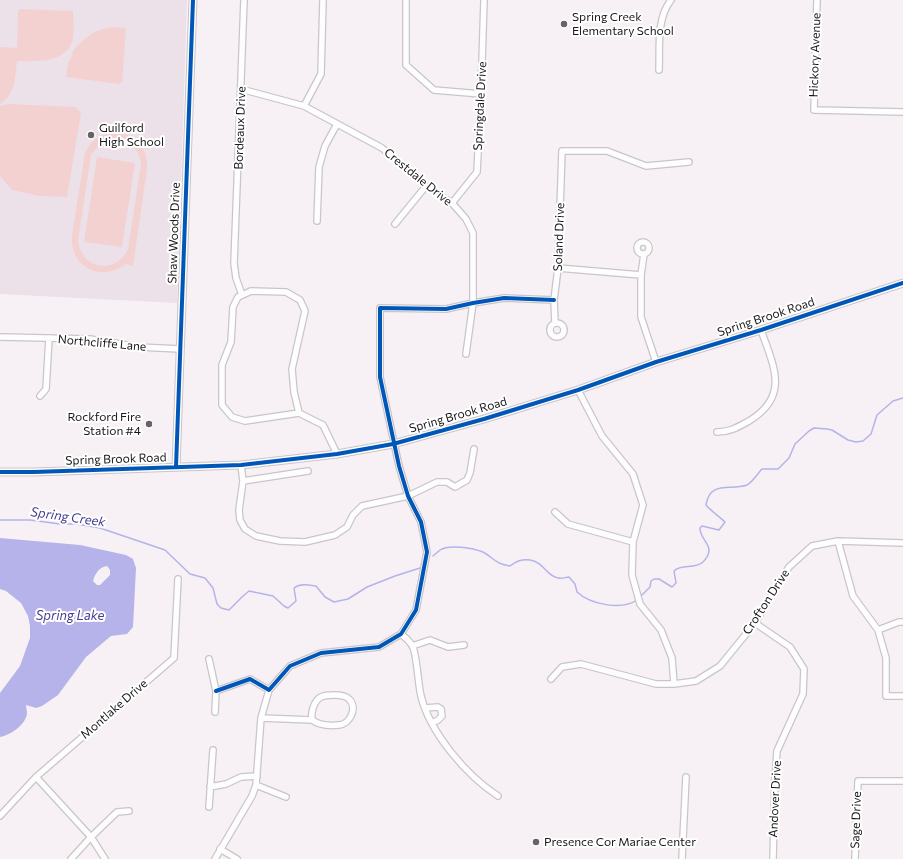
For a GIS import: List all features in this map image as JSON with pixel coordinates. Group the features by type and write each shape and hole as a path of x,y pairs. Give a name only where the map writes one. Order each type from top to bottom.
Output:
{"street":[{"name":"Shaw Woods Drive","path":"176,467 193,0"},
{"name":"Bordeaux Drive","path":"242,295 236,278 235,255 244,0"},
{"path":"304,106 321,74 323,0"},
{"path":"406,0 406,66 434,90 481,94"},
{"name":"Springdale Drive","path":"452,203 477,172 484,0"},
{"path":"660,70 661,22 671,0"},
{"name":"Hickory Avenue","path":"817,0 814,110 903,112"},
{"name":"Crestdale Drive","path":"241,89 304,106 382,148 426,186 452,203 466,219 473,233 473,303 466,354"},
{"path":"317,221 319,167 325,146 337,124"},
{"name":"Soland Drive","path":"555,323 554,300 558,268 562,151 607,151 646,166 689,162"},
{"path":"395,224 426,186"},
{"path":"644,254 641,275 641,317 656,362"},
{"path":"558,268 641,275"},
{"name":"Spring Brook Road","path":"0,472 241,465 338,454 393,444 484,419 578,390 656,362 761,330 903,283"},
{"path":"299,413 294,392 292,369 305,311 300,300 286,292 251,292 238,297 233,307 231,342 222,365 222,405 232,417 245,421 299,413 322,425 338,454"},
{"path":"215,859 252,796 256,785 261,718 269,690 290,666 321,653 379,647 402,634 416,610 427,552 421,522 408,496 393,444 380,378 380,308 446,309 504,298 554,300"},
{"path":"717,432 728,432 758,415 769,403 775,390 776,378 773,365 761,330"},
{"name":"Northcliffe Lane","path":"0,338 90,340 138,347 180,349"},
{"path":"40,396 46,389 49,338"},
{"path":"578,390 602,436 633,474 643,505 633,542 632,575 640,602 661,630 672,658 674,684"},
{"path":"241,465 243,481 239,510 240,520 245,529 256,536 280,541 305,542 335,535 347,527 353,515 362,506 408,496 437,482 447,482 455,487 467,480 470,473 474,449"},
{"path":"243,481 308,471"},
{"path":"555,512 568,524 633,542"},
{"path":"838,542 853,596 878,630 886,658 886,696 903,696"},
{"name":"Crofton Drive","path":"552,679 562,667 581,664 656,684 674,684 696,681 720,666 755,623 789,567 812,546 838,542 903,543"},
{"name":"Montlake Drive","path":"0,816 36,776 174,658 178,579"},
{"path":"878,630 899,622 903,622"},
{"name":"Andover Drive","path":"755,623 790,647 804,669 803,694 778,750 775,782 772,859"},
{"path":"402,634 412,646 421,697 432,723 441,738 469,773 498,796"},
{"path":"412,646 430,640 448,647 464,646"},
{"path":"209,659 216,691 215,712"},
{"path":"216,691 250,679 269,690"},
{"path":"261,718 312,720 317,724 339,725 350,719 352,704 349,699 344,696 324,695 318,698 314,703 311,714 312,720"},
{"path":"425,708 438,707 441,709 442,716 432,723"},
{"path":"209,807 213,750"},
{"path":"36,776 91,837 105,859"},
{"path":"210,787 226,784 241,777 257,776"},
{"path":"682,859 686,777"},
{"name":"Sage Drive","path":"855,859 858,781 903,781"},
{"path":"256,785 286,797"},
{"path":"71,859 117,812 129,811"},
{"path":"220,849 237,859"}],"shaded area":[{"name":"Guilford High School","path":"0,0 187,0 177,303 0,294"},
{"path":"20,9 73,11 73,38 68,49 56,58 40,61 17,61 14,85 9,95 0,104 0,47 17,48 18,11"},
{"path":"114,27 126,29 122,82 119,84 66,77 68,64 73,53 72,52 86,38 95,32"},
{"path":"8,104 76,107 81,113 67,197 40,196 12,190 0,176 0,106"},
{"path":"115,132 129,135 139,143 146,155 147,169 133,266 126,264 116,270 97,272 88,269 76,256 72,246 72,235 85,153 93,141 105,134","holes":["110,139 122,140 131,145 138,153 141,164 128,249 123,257 116,263 108,266 100,266 92,263 86,258 81,251 78,241 91,155 99,145"]},
{"path":"97,157 135,163 122,247 84,242"}],"water":[{"name":"Spring Lake","path":"0,538 80,545 126,555 133,559 136,568 133,627 127,634 111,636 86,657 58,695 42,706 36,708 26,705 26,718 20,726 13,732 0,737 0,693 20,666 30,638 30,626 28,616 21,603 6,591 0,589","holes":["107,566 110,570 110,575 100,585 97,585 93,581 96,573 100,569"]}],"waterway":[{"name":"Spring Creek","path":"640,597 650,587 651,581 654,579 659,579 672,587 676,583 674,571 681,567 696,566 703,562 707,557 709,548 700,528 702,526 719,530 725,522 706,505 708,497 712,492 716,489 741,487 747,485 762,469 778,469 789,458 795,444 814,428 832,430 848,440 856,442 863,441 871,434 877,415 893,401 903,398"},
{"name":"Spring Creek","path":"0,520 30,520 60,524 76,524 100,528 165,550 190,574 205,578 213,588 217,604 221,608 229,610 249,591 273,596 288,608 296,601 294,588 302,585 316,586 325,597 334,602 348,599 367,587 420,568"},
{"name":"Spring Creek","path":"433,556 444,548 455,547 483,552 498,562 510,566 519,561 535,561 555,577 569,577 575,584 577,592 597,603 606,605 623,605 637,600"}],"cycle path":[{"path":"176,467 193,0"},
{"path":"0,472 241,465 337,454 393,444 484,419 578,390 656,362 761,330 903,283"},
{"path":"216,691 250,679 269,690 290,666 321,653 379,647 401,634 416,610 427,552 421,522 408,496 399,466 380,377 380,308 446,309 504,298 554,300"}],"place":[{"name":"Spring Creek Elementary School","path":"564,24"},
{"name":"Guilford High School","path":"91,135"},
{"name":"Rockford Fire Station #4","path":"149,424"},
{"name":"Presence Cor Mariae Center","path":"536,842"}]}
